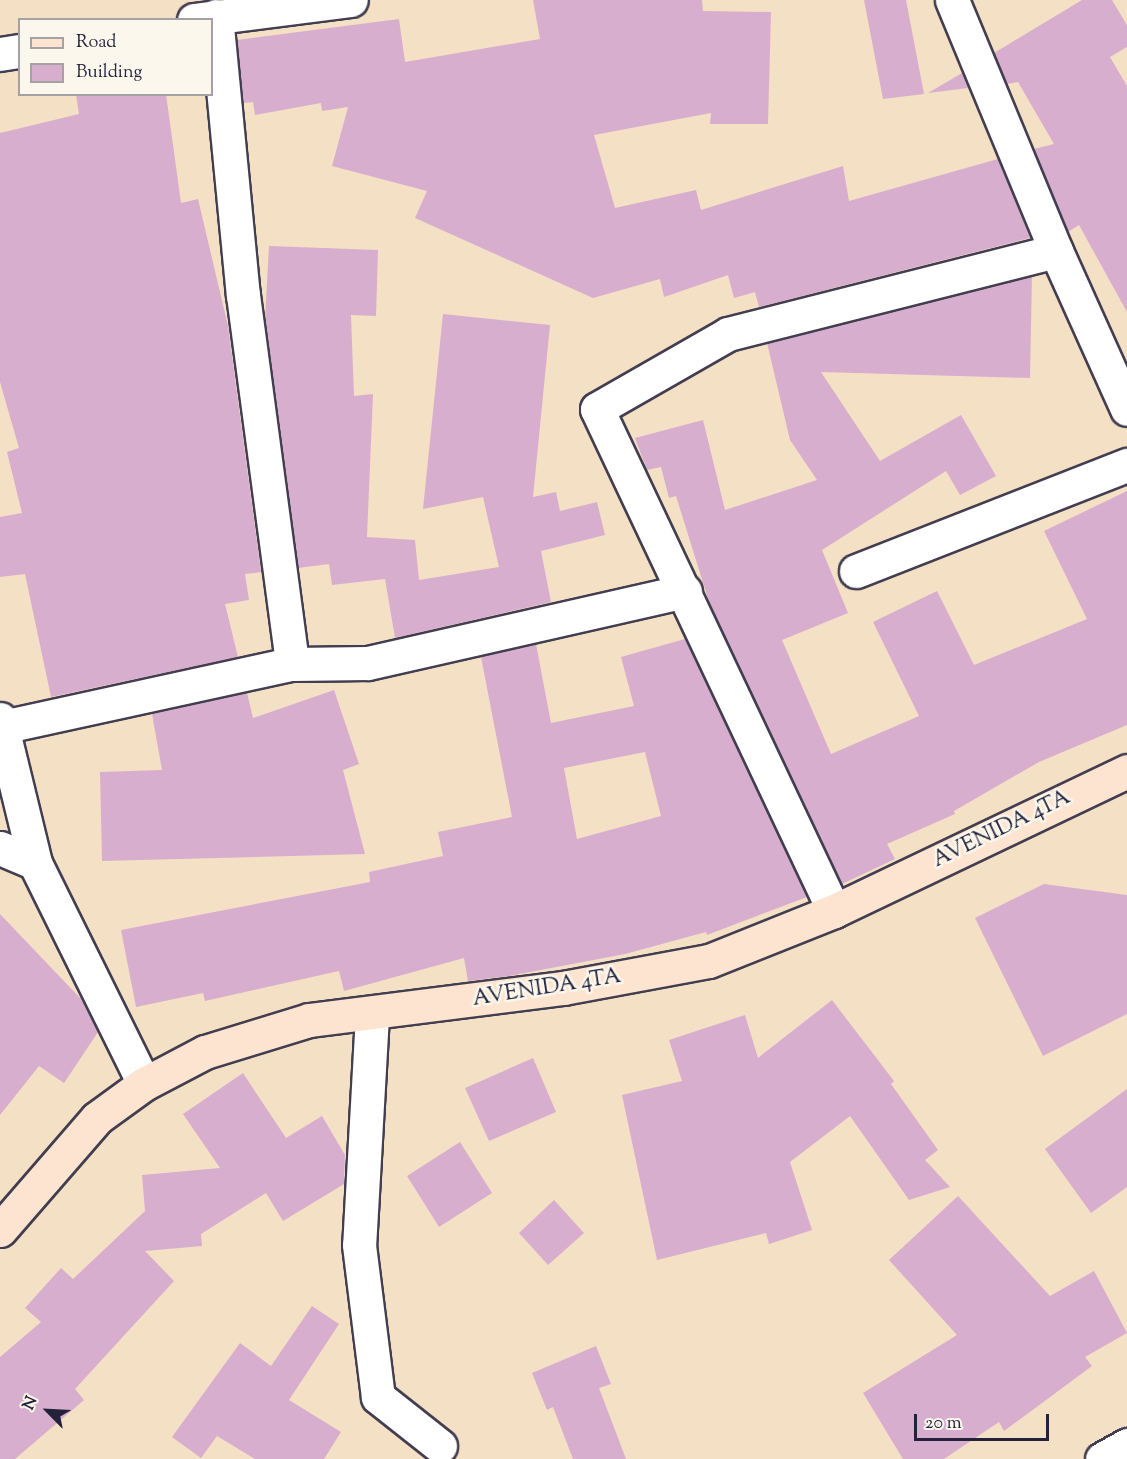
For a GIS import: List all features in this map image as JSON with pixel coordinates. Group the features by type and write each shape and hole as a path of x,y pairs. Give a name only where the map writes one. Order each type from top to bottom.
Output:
{"street":[{"path":"205,18 351,0"},
{"path":"952,0 1056,250 1127,409"},
{"path":"0,54 18,51"},
{"path":"213,76 292,664"},
{"path":"834,911 685,591 597,409 728,334 1056,250"},
{"path":"856,571 1127,465"},
{"path":"144,1084 35,863 1,723 292,664 368,663 685,591"},
{"name":"AVENIDA 4TA","path":"0,1230 97,1118 144,1084 205,1052 309,1020 372,1015 563,988 709,961 834,911 1127,771"},
{"path":"0,848 35,863"},
{"path":"372,1015 359,1245 378,1397 440,1446"},
{"path":"1102,1459 1127,1445"}],"building":[{"path":"533,0 702,0 703,11 771,12 768,124 710,124 711,113 594,135 615,208 696,190 701,210 843,166 849,201 998,159 1030,238 759,307 755,292 734,298 728,275 664,297 660,279 593,298 415,218 427,191 332,166 348,107 322,111 321,103 255,115 253,102 243,103 237,40 399,19 405,62 540,39"},
{"path":"864,0 906,0 924,94 883,99"},
{"path":"1082,0 1112,0 1127,25 1127,47 1110,57 1127,86 1127,312 1079,225 1068,232 1034,149 1054,144 1018,82 1007,84 994,53"},
{"path":"962,73 968,88 928,93"},
{"path":"76,96 166,96 181,203 198,199 228,326 261,572 245,574 249,600 225,604 238,657 51,697 25,574 0,577 0,517 22,513 7,452 19,448 0,382 0,133 79,114"},
{"path":"269,246 378,250 376,316 351,315 354,396 373,394 367,537 415,540 419,580 499,567 483,497 423,509 443,314 550,325 533,497 556,492 560,511 597,502 605,535 541,551 551,602 395,638 385,579 332,585 329,564 298,568 265,320"},
{"path":"1032,276 1030,378 821,372 880,461 961,415 996,476 960,495 946,471 822,550 848,613 782,640 831,754 919,716 873,622 937,591 974,665 1087,619 1044,531 1127,491 1127,725 1039,762 954,811 955,814 887,844 895,859 842,884 710,605 676,496 669,498 661,467 647,470 635,438 703,420 725,510 817,480 790,440 767,343"},
{"path":"685,639 807,897 707,935 706,932 625,954 509,976 468,981 464,958 344,991 339,971 205,1001 203,993 136,1007 121,930 370,882 369,872 443,856 438,832 512,817 481,657 536,644 551,723 634,706 621,657","holes":["645,752 661,816 577,839 564,768"]},
{"path":"334,690 359,764 343,770 365,854 102,861 100,772 162,770 152,714 247,693 253,718"},
{"path":"1044,884 1127,895 1127,1014 1043,1056 975,918"},
{"path":"0,914 81,999 98,1032 64,1083 39,1066 0,1115"},
{"path":"832,1000 894,1081 891,1084 938,1150 925,1160 950,1187 909,1200 850,1116 790,1162 812,1230 769,1244 766,1233 657,1260 622,1095 682,1081 669,1040 745,1015 758,1058"},
{"path":"533,1058 556,1112 489,1141 465,1088"},
{"path":"243,1073 286,1138 322,1116 345,1155 344,1184 283,1221 266,1193 201,1234 202,1246 145,1251 174,1281 75,1389 84,1400 15,1459 0,1459 0,1357 41,1322 25,1308 61,1268 73,1279 145,1211 142,1175 220,1168 183,1114"},
{"path":"1127,1089 1127,1187 1091,1213 1045,1149"},
{"path":"460,1142 492,1193 439,1227 407,1176"},
{"path":"958,1196 1050,1296 1094,1271 1127,1333 1085,1357 1092,1366 1004,1431 999,1422 944,1459 903,1459 863,1393 957,1335 889,1260"},
{"path":"554,1200 584,1233 548,1265 519,1233"},
{"path":"312,1306 339,1324 289,1400 341,1432 324,1459 255,1459 217,1436 201,1458 172,1437 240,1343 271,1366"},
{"path":"596,1346 611,1384 599,1388 626,1459 573,1459 553,1407 547,1410 532,1373"}]}
